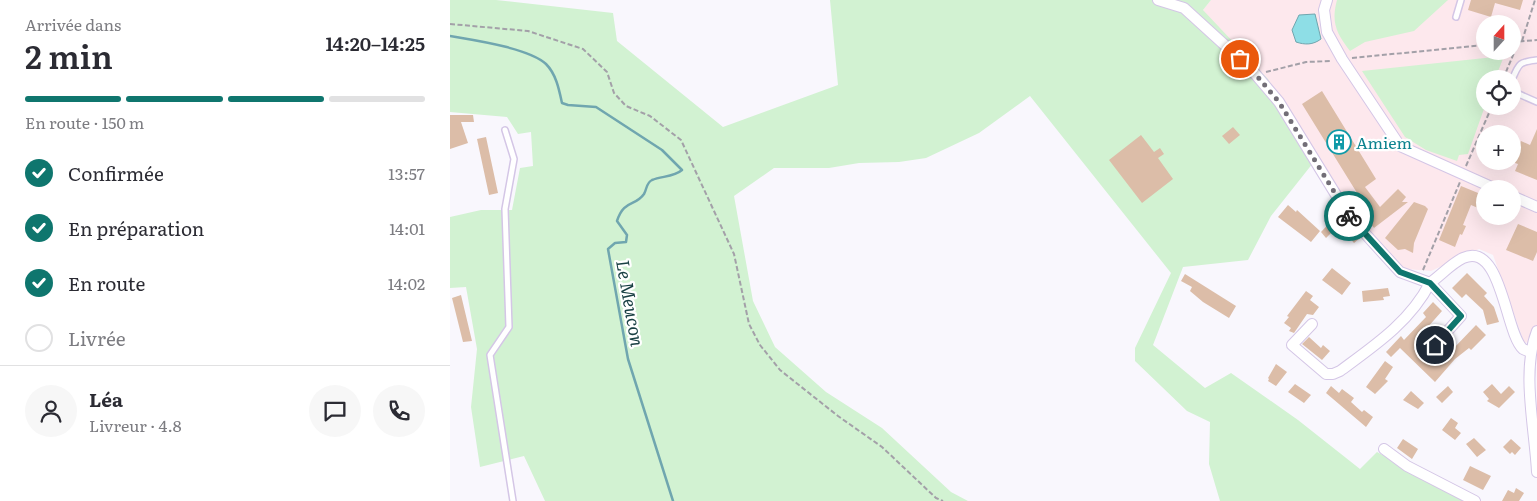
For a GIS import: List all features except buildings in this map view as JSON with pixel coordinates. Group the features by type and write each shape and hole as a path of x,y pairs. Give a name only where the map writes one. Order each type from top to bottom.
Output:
{"street":[{"path":"1158,0 1184,8 1256,76 1279,102 1349,216 1400,272 1430,283 1461,316 1435,345"},
{"path":"1327,0 1324,10 1327,32 1342,59 1400,146 1476,181"},
{"path":"1521,200 1537,206"},
{"path":"1312,324 1292,345 1326,374 1333,374 1340,371 1391,332 1422,300 1430,283 1464,258 1473,256 1485,261 1493,270 1516,337 1523,348 1530,352"},
{"path":"1537,331 1530,352 1529,370 1537,472"},
{"path":"1384,449 1407,466 1475,501"}],"lane":[{"path":"1456,17 1461,0"},
{"path":"1516,70 1522,61 1537,60"},
{"path":"1521,95 1537,102"},
{"path":"505,130 514,159 505,209 508,327 490,355 513,501"}],"path":[{"path":"1535,0 1521,41 1537,40"},
{"path":"450,24 528,31 583,49 607,72 614,93 621,102 633,111 658,120 681,140 734,254 749,324 760,345 780,370 838,416 869,437 917,478 936,498 943,501"},
{"path":"1256,76 1291,64 1476,46"},
{"path":"1419,278 1488,115"}],"shaded area":[{"path":"1211,0 1537,0 1537,345 1524,342 1493,255 1479,249 1431,271 1406,269 1395,260 1344,201 1203,10"}],"green space":[{"path":"450,0 496,0 613,13 617,41 723,127 838,85 830,0 1211,0 1203,10 1268,79 1317,158 1271,216 1248,260 1183,267 1153,345 1205,388 1231,373 1298,420 1360,469 1377,452 1468,501 1220,501 1209,464 1210,422 1187,411 1135,361 1135,348 1171,273 1030,96 979,133 926,158 899,162 859,163 829,168 774,168 734,196 753,301 775,347 826,392 882,428 951,492 968,501 545,501 524,456 480,467 471,407 477,349 466,287 450,288 450,217 481,210 512,210 520,168 533,166 531,132 518,134 507,117 450,112"},
{"path":"1337,0 1448,0 1414,31 1365,42 1350,51 1341,39 1336,27 1335,8"},
{"path":"1476,59 1502,60 1499,70 1476,70 1476,115 1482,115 1478,125 1476,125 1476,131 1468,154 1459,155 1457,161 1426,150 1405,137 1362,71"}],"water":[{"path":"1315,14 1321,39 1309,44 1296,42 1292,30 1299,15"}],"waterway":[{"name":"Le Meucon","path":"450,36 486,42 514,49 538,58 546,64 555,77 562,103 596,107 662,150 682,170 675,174 650,181 641,198 623,209 617,221 627,235 626,242 615,243 608,249 628,359 673,501"}],"way so far":[{"path":"1240,59 1279,102 1293,128 1349,216"}],"place":[{"name":"Amiem","path":"1339,142"}],"route":[{"path":"1349,216 1400,272 1430,283 1461,316 1435,345"}]}
